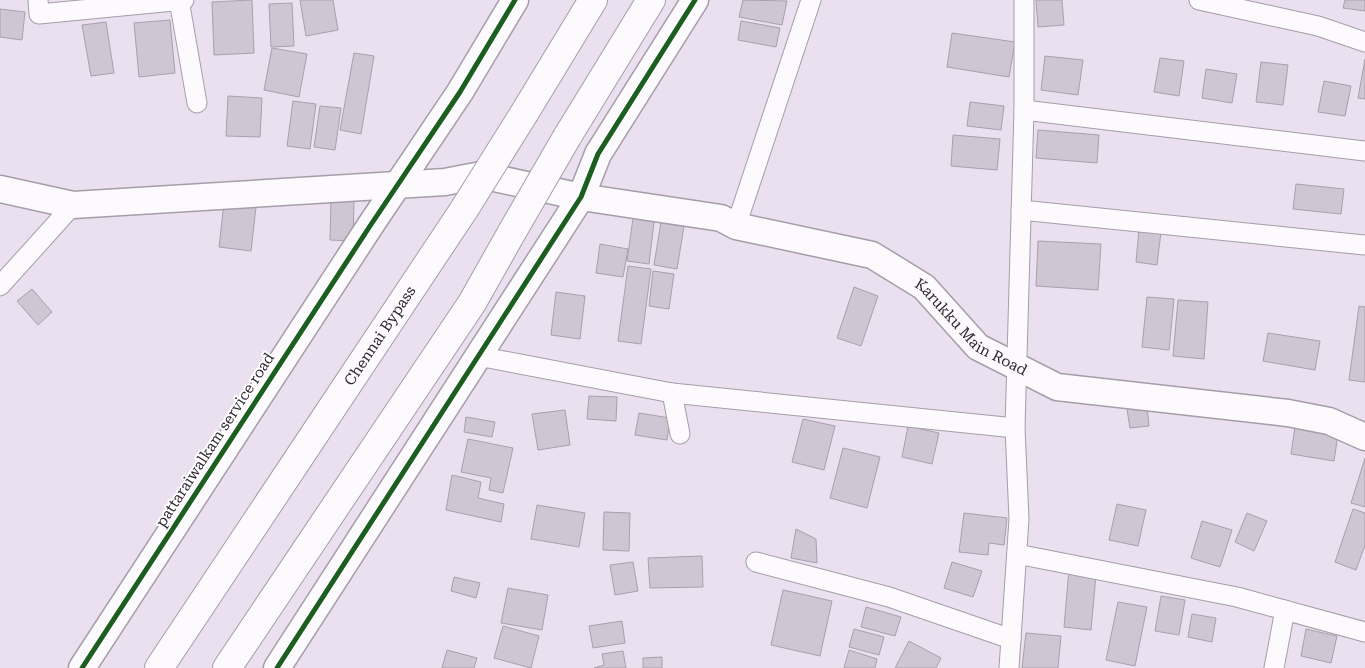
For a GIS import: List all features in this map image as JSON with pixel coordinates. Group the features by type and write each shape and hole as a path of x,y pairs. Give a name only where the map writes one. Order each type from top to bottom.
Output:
{"highway":[{"name":"Chennai Bypass","path":"159,668 465,208 593,0"},
{"path":"228,668 472,303 567,137 652,0"}],"street":[{"path":"38,0 39,14 184,0"},
{"path":"179,0 197,103"},
{"name":"pattaraiwalkam service road","path":"82,668 370,226 460,92 515,0"},
{"path":"277,668 581,197 598,154 695,0"},
{"path":"736,226 811,0"},
{"path":"1010,668 1019,519 1015,428 1024,110 1024,0"},
{"path":"1198,0 1318,26 1365,42"},
{"path":"1024,110 1365,151"},
{"name":"Karukku Main Road","path":"0,189 73,205 445,182 481,175 581,197 721,218 736,226 872,255 924,286 978,347 1057,387 1288,413 1329,420 1365,437"},
{"path":"0,286 73,205"},
{"path":"1020,210 1365,245"},
{"path":"478,356 672,393 1015,428"},
{"path":"672,393 680,434"},
{"path":"1017,554 1237,597 1365,632"},
{"path":"756,562 889,597 1011,639"},
{"path":"1274,668 1285,610"}],"building":[{"path":"252,0 254,53 214,55 212,2"},
{"path":"300,0 333,0 338,30 306,36"},
{"path":"743,0 787,1 782,25 739,17"},
{"path":"1036,0 1062,0 1064,25 1038,27"},
{"path":"1345,0 1365,0 1365,11 1343,8"},
{"path":"292,3 294,46 271,47 269,4"},
{"path":"0,9 25,12 22,40 0,37"},
{"path":"170,20 175,73 139,77 134,23"},
{"path":"741,21 780,28 776,47 738,40"},
{"path":"106,22 114,73 91,76 82,25"},
{"path":"952,33 1015,42 1009,77 947,67"},
{"path":"272,48 307,54 299,97 264,90"},
{"path":"354,53 374,56 361,134 340,130"},
{"path":"1045,56 1083,60 1078,95 1041,90"},
{"path":"1160,58 1184,61 1179,96 1154,92"},
{"path":"1365,59 1365,99 1358,98"},
{"path":"1261,62 1288,65 1283,105 1256,102"},
{"path":"1206,69 1237,74 1232,103 1202,98"},
{"path":"1324,81 1351,86 1345,116 1318,112"},
{"path":"228,96 262,98 260,137 226,136"},
{"path":"293,101 316,104 310,149 287,146"},
{"path":"970,102 1004,106 1001,130 967,126"},
{"path":"320,106 341,108 335,150 314,147"},
{"path":"1038,130 1099,135 1097,163 1036,158"},
{"path":"953,135 1000,139 997,170 951,166"},
{"path":"1296,184 1344,189 1341,214 1293,209"},
{"path":"331,198 354,199 353,241 330,240"},
{"path":"224,203 256,207 251,251 219,247"},
{"path":"634,211 655,214 649,264 627,261"},
{"path":"662,216 685,220 677,269 654,265"},
{"path":"1139,229 1161,232 1157,265 1136,262"},
{"path":"1038,241 1101,244 1098,290 1036,286"},
{"path":"600,244 628,249 623,277 596,273"},
{"path":"628,266 651,269 641,344 618,341"},
{"path":"653,271 674,274 669,309 649,306"},
{"path":"854,287 878,296 861,346 837,338"},
{"path":"32,289 52,312 38,325 17,301"},
{"path":"556,292 585,296 580,339 551,335"},
{"path":"1147,297 1174,299 1169,350 1142,347"},
{"path":"1178,300 1208,302 1204,359 1173,356"},
{"path":"1359,306 1365,307 1365,382 1349,380"},
{"path":"1268,333 1320,341 1315,370 1263,361"},
{"path":"589,396 617,397 616,421 587,419"},
{"path":"1126,403 1147,406 1149,426 1130,428"},
{"path":"565,410 570,445 538,450 532,414"},
{"path":"639,413 670,418 667,440 635,435"},
{"path":"466,417 495,422 492,437 464,432"},
{"path":"803,419 835,426 824,470 792,462"},
{"path":"908,426 939,433 932,464 902,457"},
{"path":"1295,427 1338,434 1334,461 1291,454"},
{"path":"468,439 513,448 503,493 489,490 491,478 461,472"},
{"path":"843,448 880,457 867,508 830,498"},
{"path":"1365,458 1365,507 1351,503"},
{"path":"452,475 481,482 478,498 504,504 501,522 446,510"},
{"path":"1117,504 1146,510 1138,546 1109,540"},
{"path":"537,505 585,513 579,547 531,539"},
{"path":"1353,509 1365,513 1365,545 1356,570 1335,562"},
{"path":"604,512 630,513 629,551 603,550"},
{"path":"964,513 1007,518 1004,545 989,543 988,555 959,552"},
{"path":"1247,513 1267,521 1254,551 1235,542"},
{"path":"1202,521 1232,530 1220,567 1191,558"},
{"path":"796,529 816,539 817,563 791,558"},
{"path":"702,556 703,587 650,588 648,558"},
{"path":"633,562 638,591 615,595 610,565"},
{"path":"952,562 982,571 973,597 944,588"},
{"path":"1069,569 1096,575 1091,630 1064,627"},
{"path":"454,577 480,583 476,598 451,591"},
{"path":"508,588 548,595 542,630 501,623"},
{"path":"783,590 832,601 820,656 771,645"},
{"path":"1161,596 1185,600 1179,635 1155,631"},
{"path":"1118,602 1147,607 1135,666 1106,660"},
{"path":"866,607 901,617 895,636 861,627"},
{"path":"1192,614 1216,618 1212,642 1188,637"},
{"path":"622,621 625,643 593,648 589,626"},
{"path":"503,626 539,636 531,668 494,658"},
{"path":"854,629 884,637 879,655 849,647"},
{"path":"1306,629 1337,636 1331,663 1301,656"},
{"path":"1026,633 1061,636 1058,668 1022,668"},
{"path":"909,641 941,658 936,668 895,668"},
{"path":"447,650 477,658 474,668 442,668"},
{"path":"849,650 877,659 875,668 844,668"},
{"path":"623,651 626,668 594,668 604,665 602,654"},
{"path":"662,657 662,668 643,668 643,658"}],"cycle path":[{"path":"82,668 370,226 460,92 515,0"},
{"path":"277,668 581,197 598,154 695,0"}]}
